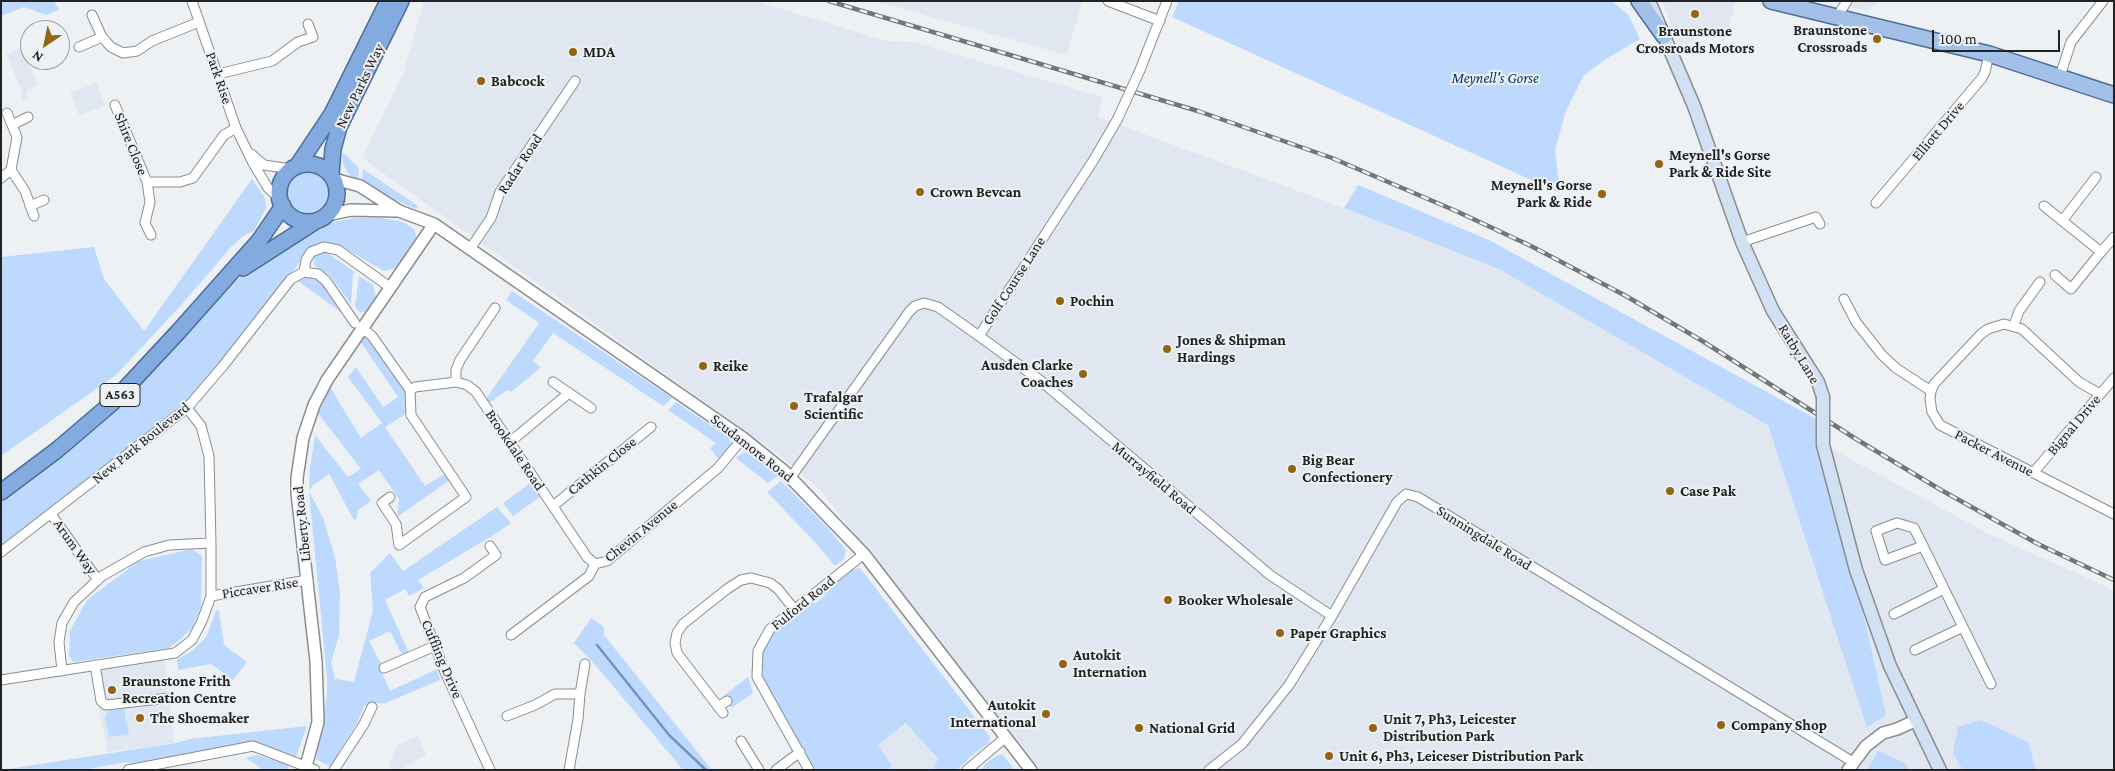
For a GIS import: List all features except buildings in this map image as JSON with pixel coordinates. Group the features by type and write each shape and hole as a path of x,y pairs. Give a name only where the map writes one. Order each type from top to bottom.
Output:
{"highway":[{"name":"New Parks Way","path":"294,167 332,114 388,1"},
{"name":"New Parks Way","path":"332,177 333,149 339,127 401,1"},
{"path":"316,165 324,168 332,177 337,186 336,202 322,217 309,221 294,218 282,203 281,183 294,167 316,165"},
{"name":"A563","path":"1,492 57,450 112,403 259,241 282,203"},
{"name":"A563","path":"223,282 261,255 322,217"}],"main road":[{"path":"1639,1 1664,36"},
{"name":"Ratby Lane","path":"1649,1 1694,106 1742,242 1773,311 1818,382 1823,397 1823,445 1856,570 1890,666 1940,770"},
{"path":"1771,1 1989,54 2114,95"}],"street":[{"name":"Park Rise","path":"192,1 236,128 268,188 282,203"},
{"path":"1108,1 1160,21"},
{"name":"Golf Course Lane","path":"791,477 915,306 924,303 938,307 978,336 1093,161 1117,120 1140,70 1166,1"},
{"path":"1837,17 1847,1"},
{"path":"2060,76 2071,42 2103,1"},
{"path":"92,16 102,37 111,47 123,53 137,51 152,41 199,22"},
{"path":"218,74 272,61 298,42 313,37 308,24"},
{"path":"79,47 102,37"},
{"name":"Elliott Drive","path":"1876,203 1982,78 1989,54"},
{"name":"Radar Road","path":"470,249 491,218 500,192 575,81"},
{"name":"Shire Close","path":"115,105 147,182 150,202 145,223 151,234"},
{"path":"1,178 11,170 17,137 7,113"},
{"path":"12,125 28,116"},
{"name":"Shire Close","path":"147,182 157,184 180,182 193,178 224,135 236,128"},
{"path":"249,153 264,165 294,167"},
{"path":"11,170 25,191 34,216"},
{"name":"Scudamore Road","path":"332,177 360,186 399,211 434,224 743,438 791,477 864,554 1031,770"},
{"path":"2062,221 2096,177"},
{"path":"30,206 44,200"},
{"path":"2044,206 2101,252"},
{"name":"Scudamore Road","path":"322,217 351,210 399,211"},
{"path":"1742,242 1816,216 1820,224"},
{"name":"Liberty Road","path":"309,768 318,722 316,661 297,493 302,438 314,405 359,326 391,288 434,224"},
{"path":"2055,275 2072,289 2114,237"},
{"name":"New Park Boulevard","path":"1,552 187,408 223,366 291,278 304,272 306,260 311,252 324,247 338,250 391,288"},
{"path":"304,272 318,274 326,281 359,326 372,336 410,390 411,414 466,497 399,545 396,524 382,502 390,497"},
{"path":"2014,325 2019,311 2040,282"},
{"path":"1844,300 1856,322 1882,355 1896,368 1931,391 1934,384 1988,329 2004,324 2014,325 2022,329 2080,382 2100,394"},
{"path":"410,390 415,387 456,382 456,370 460,360 495,308"},
{"name":"Murrayfield Road","path":"978,336 1041,381 1270,575 1332,616"},
{"name":"Bignal Drive","path":"2033,473 2114,378"},
{"name":"Brookdale Road","path":"456,382 467,385 476,392 587,557 595,564"},
{"path":"553,382 591,408"},
{"name":"Packer Avenue","path":"1931,391 1932,412 1940,425 2114,514"},
{"path":"510,442 569,393"},
{"path":"1,680 175,653 192,640 202,621 211,596 211,543 209,456 201,426 187,408"},
{"name":"Cathkin Close","path":"553,506 651,426"},
{"name":"Chevin Avenue","path":"511,635 589,576 595,564 607,561 718,468 743,438"},
{"name":"Sunningdale Road","path":"1209,770 1242,744 1289,685 1332,616 1397,502 1401,497 1412,494 1851,766"},
{"name":"Arum Way","path":"51,514 98,580"},
{"path":"1923,546 1885,560 1876,531 1896,523 1914,528 1923,546 1944,590 1991,684"},
{"path":"62,671 59,642 62,623 74,602 98,580 144,552 169,545 211,543"},
{"name":"Cuffling Drive","path":"489,769 420,607 425,597 464,578 496,555 490,546"},
{"name":"Fulford Road","path":"809,770 757,677 758,651 770,628 864,554"},
{"path":"726,701 721,710 677,653 678,633 683,624 726,589 741,580 751,578 770,582 794,609"},
{"name":"Piccaver Rise","path":"211,596 308,580"},
{"path":"1894,614 1944,590"},
{"path":"1915,650 1963,627"},
{"path":"384,668 435,646"},
{"path":"569,770 585,664"},
{"path":"95,665 101,701 106,705 168,698"},
{"path":"508,716 556,694 580,694"},
{"path":"334,770 364,724 372,707"},
{"path":"1851,766 1866,746 1883,733 1915,721"},
{"path":"967,770 1006,737"},
{"path":"741,741 759,770"},
{"path":"128,770 252,746 309,768"},
{"path":"776,770 800,752"}],"shaded area":[{"path":"424,1 756,1 886,41 914,42 1102,97 1098,117 1344,208 1499,269 1991,535 2114,590 2114,770 1041,770 820,490 779,455 362,158 403,74"},
{"path":"875,1 1082,1 1067,55"},
{"path":"1662,1 1736,1 1724,43 1714,32 1679,47"},
{"path":"1852,1 1878,1 1868,12 1847,6"},
{"path":"20,48 20,70 31,70 38,85 27,90 27,98 22,100 21,88 6,54"},
{"path":"97,83 105,106 79,115 70,92"},
{"path":"164,659 174,743 108,752 91,671"},
{"path":"907,723 938,760 933,770 887,770 892,766 878,745"},
{"path":"418,736 426,755 399,770 392,770 389,762 398,745"}],"green space":[{"path":"1,1 54,1 59,10 46,15 24,7 1,16"},
{"name":"Meynell's Gorse","path":"1179,1 1611,1 1628,14 1640,39 1609,57 1584,75 1566,111 1555,150 1560,193 1172,17"},
{"path":"344,153 359,168 358,184 343,164 342,154"},
{"path":"304,169 312,169 321,173 327,179 331,192 327,205 321,211 312,215 304,215 295,211 289,205 285,196 285,188 289,179 295,173"},
{"path":"363,169 418,206 416,209 362,186"},
{"path":"252,179 265,198 266,208 254,231 243,236 232,246 183,303 116,375 1,456 1,257 94,247 104,279 144,331"},
{"path":"1358,185 1489,240 1820,421 1886,715 1867,727 1768,425 1499,269 1344,208"},
{"path":"355,218 382,218 403,222 415,230 416,238 398,267 384,271 343,247 331,243 318,244 307,253 248,329 183,406 1,545 1,497 224,290 258,264 328,223"},
{"path":"324,251 355,272 353,275 351,304 330,276 317,268 313,262 315,254"},
{"path":"359,276 373,285 376,297 365,312 360,312 355,307"},
{"path":"315,277 327,288 344,310 341,312 298,281 304,278"},
{"path":"512,291 672,398 663,406 553,333 533,361 541,367 511,392 507,390 489,403 486,399 539,323 506,300"},
{"path":"362,328 410,390 410,411 385,427 425,486 449,471 453,478 397,517 399,499 379,470 358,484 371,501 358,510 357,518 354,520 329,474 312,486 309,491 315,435 348,477 361,469 317,412 330,387 361,438 382,423 348,377 356,367 383,407 398,397 358,338"},
{"path":"676,402 729,438 732,444 720,461 710,448 716,443 668,410"},
{"path":"744,452 752,453 778,476 768,483 736,458"},
{"path":"781,481 826,526 846,550 844,559 835,566 767,492"},
{"path":"529,484 540,497 513,516 503,503"},
{"path":"309,491 323,518 335,557 340,593 339,635 331,663 335,679 354,682 373,610 370,573 390,553 403,571 497,507 511,523 418,580 424,588 409,596 405,589 385,600 409,653 403,654 400,651 390,631 369,641 382,665 379,667 390,691 437,669 440,680 383,704 378,703 364,706 357,723 338,753 341,756 332,768 316,759 327,695 327,678"},
{"path":"192,549 202,556 201,608 192,628 181,639 169,648 73,662 69,656 70,631 87,600 139,561"},
{"path":"860,568 990,737 989,743 970,757 957,770 933,770 938,759 906,723 878,745 892,766 887,770 812,770 762,680 761,662 763,651 775,630 811,601 814,604 825,596 823,592 847,572"},
{"path":"219,610 224,645 247,662 233,680 211,664 178,670 177,659 192,651 206,637 216,611"},
{"path":"591,618 604,627 604,635 712,770 683,770 598,668 574,643"},
{"path":"748,677 753,693 732,708 723,696"},
{"path":"125,709 125,722 127,723 129,734 109,737 105,717 107,713 110,710"},
{"path":"1981,720 2028,742 2036,770 1963,770 1953,754 1958,727"},
{"path":"307,726 296,757 256,742 130,764 127,762 82,770 1,770 176,743 190,739"},
{"path":"1878,751 1903,762 1910,770 1867,770"},
{"path":"1000,754 1003,755 1015,770 981,770 986,763"},
{"path":"257,755 289,765 287,770 264,770 246,758"}],"waterway":[{"path":"597,645 669,735 706,770"}],"railway":[{"path":"829,1 1198,111 1332,158 1456,211 1531,246 1626,296 1704,342 1856,439 1941,490 2038,544 2114,580"}],"place":[{"name":"Braunstone Crossroads Motors","path":"1695,14"},
{"name":"Braunstone Crossroads","path":"1877,39"},
{"name":"MDA","path":"573,52"},
{"name":"Babcock","path":"481,81"},
{"name":"Meynell's Gorse Park & Ride Site","path":"1659,164"},
{"name":"Crown Bevcan","path":"920,192"},
{"name":"Meynell's Gorse Park & Ride","path":"1602,194"},
{"name":"Pochin","path":"1060,301"},
{"name":"Jones & Shipman Hardings","path":"1167,349"},
{"name":"Reike","path":"703,366"},
{"name":"Ausden Clarke Coaches","path":"1083,374"},
{"name":"Trafalgar Scientific","path":"794,406"},
{"name":"Big Bear Confectionery","path":"1292,469"},
{"name":"Case Pak","path":"1670,491"},
{"name":"Booker Wholesale","path":"1168,600"},
{"name":"Paper Graphics","path":"1280,633"},
{"name":"Autokit Internation","path":"1063,664"},
{"name":"Braunstone Frith Recreation Centre","path":"112,690"},
{"name":"Autokit International","path":"1046,714"},
{"name":"The Shoemaker","path":"140,718"},
{"name":"Company Shop","path":"1721,725"},
{"name":"National Grid","path":"1139,728"},
{"name":"Unit 7, Ph3, Leicester Distribution Park","path":"1373,728"},
{"name":"Unit 6, Ph3, Leiceser Distribution Park","path":"1329,756"}]}
